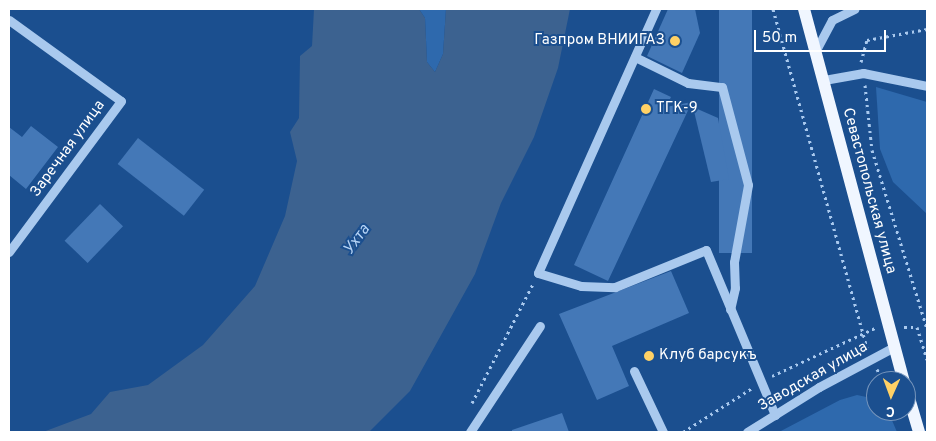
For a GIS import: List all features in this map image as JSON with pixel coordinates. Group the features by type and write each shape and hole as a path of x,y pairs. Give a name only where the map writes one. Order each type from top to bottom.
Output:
{"main road":[{"name":"Севастопольская улица","path":"804,9 901,371"}],"street":[{"path":"656,9 538,273 582,286 615,287 706,250 775,415"},
{"path":"816,52 832,20 855,9"},
{"name":"Заречная улица","path":"9,20 121,101 9,252"},
{"path":"635,57 688,83 722,87 748,185 734,262 735,288 730,309"},
{"path":"824,80 863,73 927,86"},
{"path":"470,432 540,326"},
{"name":"Заводская улица","path":"747,432 870,359 894,347"},
{"path":"634,371 663,432"}],"path":[{"path":"773,9 870,359 878,371"},
{"path":"927,29 866,40 861,61 872,150 927,329"},
{"path":"470,406 538,273"},
{"path":"684,432 761,382 863,332 888,327 917,327 927,360"}],"shaded area":[{"path":"419,9 446,9 443,54 435,72 427,62 425,18"},
{"path":"876,87 927,102 927,214 893,182 880,149"},
{"path":"857,395 866,397 866,421 892,421 897,432 779,432 840,400"}],"water":[{"name":"Ухта","path":"314,9 419,9 425,18 427,62 435,72 443,54 446,9 570,9 558,68 534,137 501,203 475,274 410,391 369,432 43,432 91,414 110,392 148,385 203,345 255,286 285,216 297,161 290,132 299,118 300,56 312,46"}],"building":[{"path":"668,9 695,9 700,33 682,73 647,56"},
{"path":"719,9 752,9 752,253 719,253"},
{"path":"654,89 671,97 666,107 692,102 608,281 574,265"},
{"path":"693,107 718,118 729,179 711,182"},
{"path":"31,126 58,147 26,189 9,175 9,127 22,137"},
{"path":"138,138 204,190 184,216 118,164"},
{"path":"100,204 123,226 88,263 65,241"},
{"path":"671,271 689,313 612,346 629,386 597,400 559,314"},
{"path":"562,413 569,432 512,432 512,430"}],"place":[{"name":"Газпром ВНИИГАЗ","path":"675,41"},
{"name":"ТГК-9","path":"646,109"},
{"name":"Клуб барсукъ","path":"649,356"}]}
